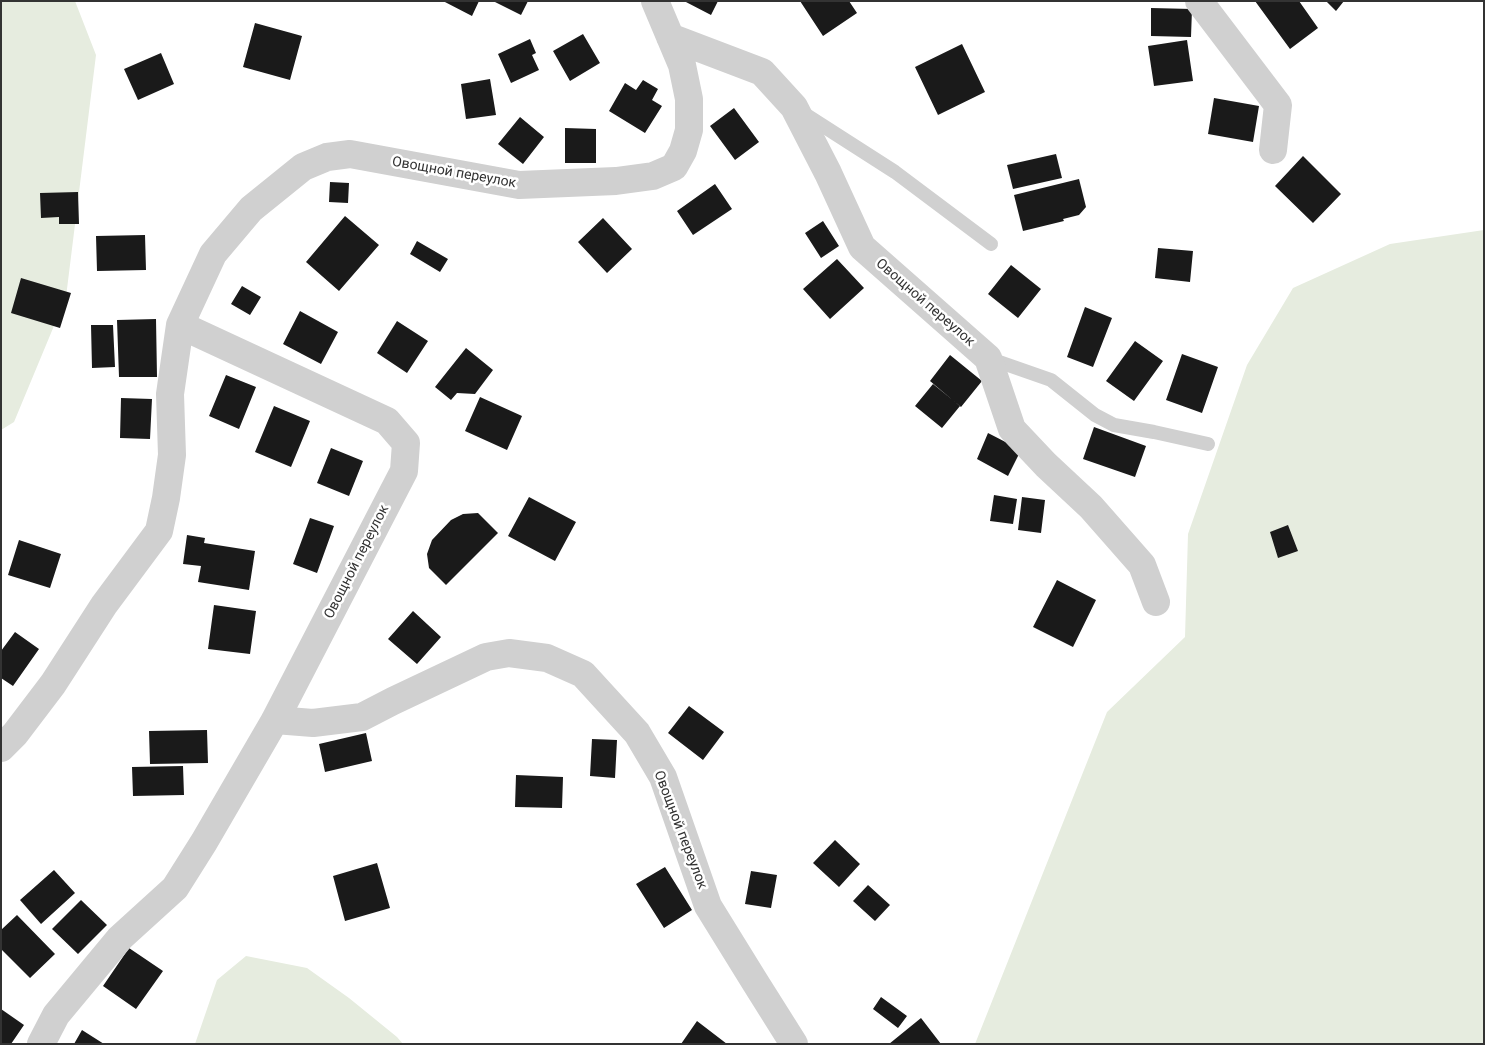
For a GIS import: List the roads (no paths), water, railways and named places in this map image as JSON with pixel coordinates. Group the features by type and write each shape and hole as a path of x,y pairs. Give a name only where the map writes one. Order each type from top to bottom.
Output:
{"street":[{"name":"Овощной переулок","path":"1,748 15,734 53,684 104,605 159,531 172,456 170,394 180,326 213,254 251,209 303,167 327,157 350,154 519,186 616,181 653,176 674,167 683,151 689,130 689,99 682,65 655,1"},
{"path":"1199,1 1278,105 1274,150"},
{"name":"Овощной переулок","path":"670,37 762,72 794,108 828,173 862,247 988,358 1012,429 1046,465 1091,507 1142,565 1156,602"},
{"name":"Овощной переулок","path":"41,1044 56,1015 120,938 175,888 275,720 404,471 406,443 387,421 180,326"},
{"name":"Овощной переулок","path":"275,720 313,723 362,718 393,701 486,657 509,653 547,658 583,674 637,733 663,777 708,906 794,1044"}],"lane":[{"path":"794,108 895,172 991,244"},
{"path":"988,358 1051,380 1095,415 1114,425 1208,444"}]}
